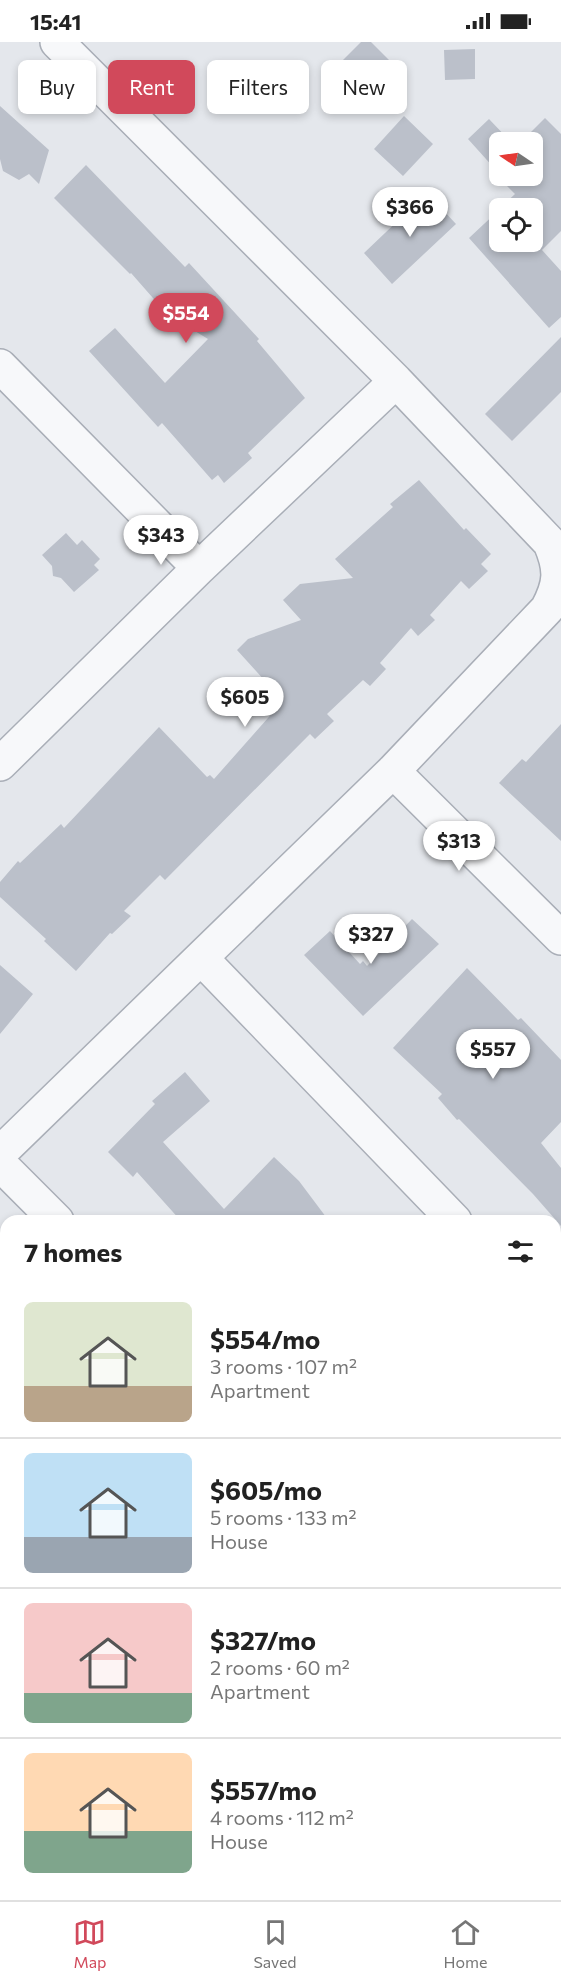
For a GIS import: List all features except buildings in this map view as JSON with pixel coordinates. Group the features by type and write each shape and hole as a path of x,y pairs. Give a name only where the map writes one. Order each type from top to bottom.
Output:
{"street":[{"path":"0,1153 393,771 547,609 561,574 559,557 550,543 396,381 57,42"},
{"path":"2,374 199,568"},
{"path":"0,764 199,568 396,381"},
{"path":"393,771 561,938"},
{"path":"201,958 449,1215"},
{"path":"0,1164 51,1215"}]}
